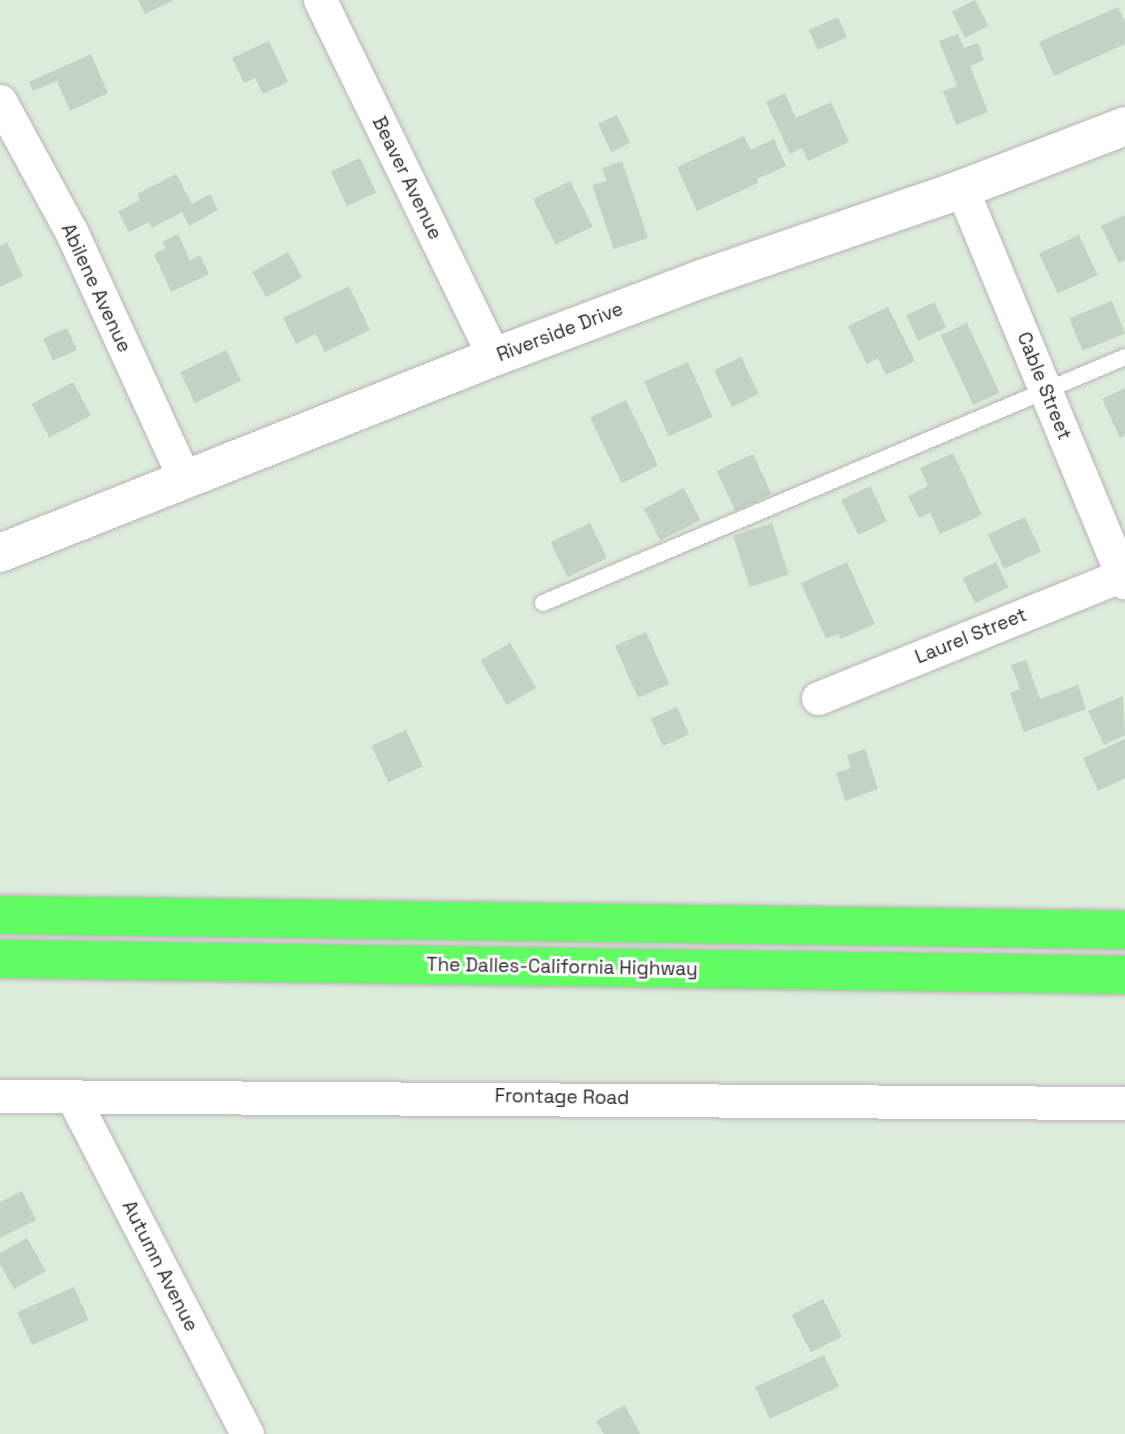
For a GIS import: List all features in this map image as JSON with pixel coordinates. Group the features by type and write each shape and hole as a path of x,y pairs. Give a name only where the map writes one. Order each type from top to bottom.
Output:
{"highway":[{"path":"0,915 1125,930"},
{"name":"The Dalles-California Highway","path":"0,959 1125,975"}],"street":[{"name":"Beaver Avenue","path":"320,0 494,357"},
{"name":"Abilene Avenue","path":"0,100 71,232 185,480"},
{"name":"Riverside Drive","path":"0,553 494,357 701,279 962,189 1125,126"},
{"name":"Cable Street","path":"962,189 1124,577"},
{"name":"Laurel Street","path":"818,698 1124,577"},
{"name":"Frontage Road","path":"0,1096 1125,1103"},
{"name":"Autumn Avenue","path":"73,1098 247,1434"}],"lane":[{"path":"543,603 1125,357"}],"building":[{"path":"138,0 174,0 145,14"},
{"path":"975,0 988,26 965,38 952,12"},
{"path":"1118,7 1125,22 1125,44 1054,76 1039,42"},
{"path":"838,17 847,37 818,50 809,30"},
{"path":"958,34 964,48 978,43 984,60 970,66 988,112 956,125 943,91 957,86 939,41"},
{"path":"269,41 288,82 263,94 255,78 244,83 232,58"},
{"path":"91,54 108,93 70,111 57,81 33,91 29,82"},
{"path":"785,93 796,118 831,102 849,142 808,161 802,148 790,154 766,102"},
{"path":"617,115 630,143 611,152 598,124"},
{"path":"744,136 751,150 774,139 786,166 757,179 758,183 697,211 677,167"},
{"path":"360,158 376,192 347,206 331,172"},
{"path":"622,161 648,238 614,249 592,185 607,181 602,168"},
{"path":"176,174 192,204 210,194 218,210 189,226 182,212 152,228 149,222 129,232 118,212 140,200 137,194"},
{"path":"570,181 592,227 556,245 533,199"},
{"path":"1125,215 1125,260 1119,263 1101,226"},
{"path":"178,234 190,260 200,255 209,274 171,292 154,254 166,248 162,242"},
{"path":"1079,235 1098,275 1058,293 1039,254"},
{"path":"7,242 23,276 0,287 0,246"},
{"path":"288,252 302,277 266,297 252,272"},
{"path":"349,286 370,330 325,352 316,334 296,344 283,318"},
{"path":"1112,301 1125,333 1082,351 1069,318"},
{"path":"934,302 946,327 918,341 906,316"},
{"path":"888,307 915,361 886,375 878,358 867,364 848,326"},
{"path":"967,323 1000,393 973,405 941,335"},
{"path":"67,328 77,350 53,361 43,339"},
{"path":"226,350 241,381 195,403 180,372"},
{"path":"741,357 759,394 732,407 714,370"},
{"path":"688,362 712,417 669,436 644,382"},
{"path":"73,382 91,416 49,438 32,404"},
{"path":"1125,388 1125,435 1120,438 1102,399"},
{"path":"626,400 658,466 622,483 590,418"},
{"path":"953,453 982,515 940,534 930,513 919,518 908,496 928,486 920,468"},
{"path":"753,454 772,494 735,511 717,471"},
{"path":"870,486 887,521 858,535 841,500"},
{"path":"684,488 700,520 660,541 644,508"},
{"path":"1025,517 1041,551 1004,569 988,534"},
{"path":"590,523 607,558 568,577 550,542"},
{"path":"772,523 789,574 750,587 733,536"},
{"path":"847,562 875,624 841,639 838,634 826,639 801,583"},
{"path":"996,562 1008,587 975,603 963,578"},
{"path":"646,632 669,684 638,698 615,646"},
{"path":"510,643 536,688 507,705 481,660"},
{"path":"1026,660 1040,699 1078,685 1086,709 1024,732 1010,693 1020,689 1011,665"},
{"path":"1123,696 1125,735 1104,745 1088,711"},
{"path":"677,707 689,734 663,746 651,719"},
{"path":"406,730 423,766 388,782 372,746"},
{"path":"1125,739 1125,778 1098,791 1083,758"},
{"path":"865,749 878,789 845,801 836,773 851,768 847,755"},
{"path":"22,1191 36,1220 0,1238 0,1202"},
{"path":"27,1238 46,1271 14,1289 0,1264 0,1253"},
{"path":"74,1287 89,1320 32,1345 17,1312"},
{"path":"823,1299 842,1336 811,1352 792,1315"},
{"path":"824,1355 839,1387 770,1419 755,1387"},
{"path":"625,1405 640,1434 604,1434 596,1421"}]}
